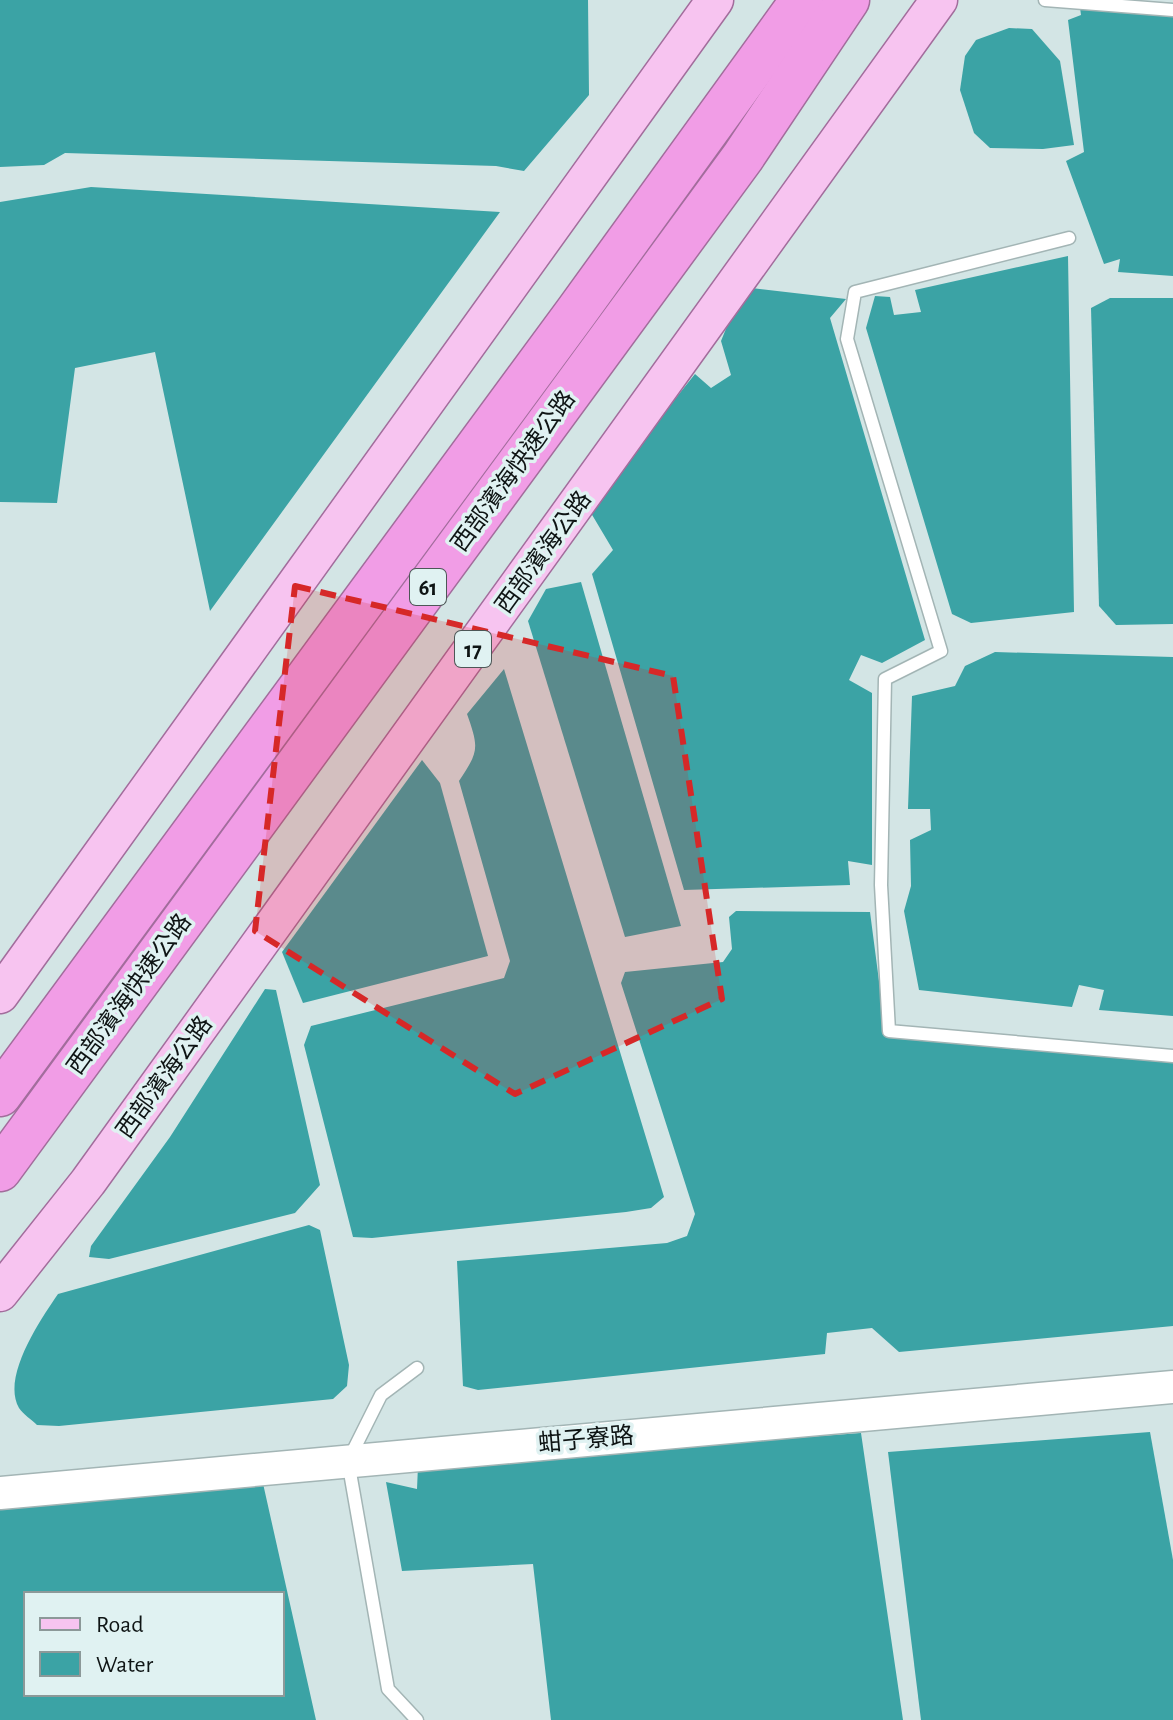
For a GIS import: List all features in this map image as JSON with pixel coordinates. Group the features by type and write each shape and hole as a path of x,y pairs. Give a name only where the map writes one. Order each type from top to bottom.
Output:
{"highway":[{"name":"西部濱海快速公路","path":"0,1095 802,0"},
{"name":"西部濱海快速公路","path":"0,1170 734,170 848,0"}],"main road":[{"path":"0,995 715,0"},
{"name":"西部濱海公路","path":"0,1293 97,1169 939,0"}],"street":[{"name":"蚶子寮路","path":"0,1493 1173,1387"}],"lane":[{"path":"1045,0 1173,10"},
{"path":"1069,238 855,292 847,339 941,651 885,679 881,885 889,1031 1173,1056"},
{"path":"417,1368 381,1395 348,1461 388,1689 417,1720"}],"highlighted area":[{"path":"295,586 673,676 722,999 515,1094 255,931"}],"water":[{"path":"0,0 588,0 589,95 524,171 496,166 65,153 44,165 0,167"},
{"path":"1079,0 1173,3 1173,276 1118,272 1120,259 1104,264 1066,161 1084,152 1068,20 1081,15"},
{"path":"1009,28 1032,29 1060,61 1074,145 1043,149 990,148 974,133 960,90 965,56 976,40"},
{"path":"91,187 500,212 210,611 155,352 75,368 57,503 0,502 0,202"},
{"path":"1068,256 1074,612 971,623 952,614 866,328 875,296 890,297 894,315 921,312 915,290"},
{"path":"743,287 846,299 830,318 925,640 882,663 861,655 849,680 872,693 872,865 848,861 850,885 684,890 592,574 613,550 588,508 695,374 711,388 731,375 721,341"},
{"path":"1110,298 1173,298 1173,624 1116,625 1099,606 1091,308"},
{"path":"581,582 681,926 625,937 528,621 546,589"},
{"path":"995,652 1173,657 1173,1016 1099,1010 1104,990 1079,985 1072,1007 919,990 904,911 911,886 910,840 931,830 930,809 908,809 912,696 955,686 965,666"},
{"path":"504,669 664,1197 651,1208 626,1212 372,1238 353,1237 304,1045 311,1026 504,978 510,961 459,781 475,749 467,714"},
{"path":"422,760 440,783 488,956 303,1003 282,952"},
{"path":"736,911 870,912 885,1027 1173,1059 1173,1326 899,1352 872,1328 827,1333 825,1354 478,1390 463,1386 457,1261 667,1243 687,1236 695,1214 621,983 625,972 723,962 732,949 729,917"},
{"path":"265,989 276,990 320,1185 295,1213 109,1259 89,1257 91,1246 170,1137"},
{"path":"309,1225 320,1230 349,1365 347,1386 333,1399 59,1426 37,1425 19,1408 15,1381 19,1365 33,1333 58,1294"},
{"path":"1150,1432 1173,1560 1173,1720 921,1720 888,1452"},
{"path":"861,1433 903,1720 551,1720 533,1564 402,1571 386,1482 417,1489 418,1466"},
{"path":"262,1479 316,1720 0,1720 0,1510"}]}
